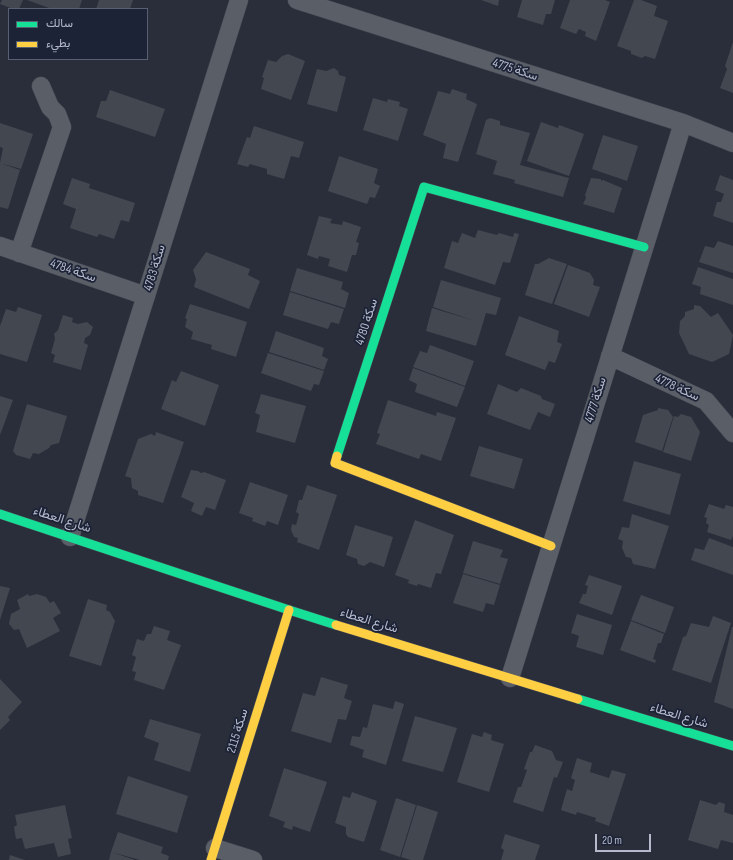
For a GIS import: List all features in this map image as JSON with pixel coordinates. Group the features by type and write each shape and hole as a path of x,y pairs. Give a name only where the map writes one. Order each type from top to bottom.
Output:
{"street":[{"name":"سكة 4783","path":"70,537 239,0"},
{"name":"سكة 4775","path":"296,0 683,123 733,143"},
{"path":"19,253 62,127 57,114 50,107 41,86"},
{"name":"سكة 4777","path":"510,678 683,123"},
{"name":"سكة 4780","path":"551,546 335,464 424,187 644,247"},
{"name":"سكة 4784","path":"0,246 146,296"},
{"name":"سكة 4778","path":"610,356 706,401 733,433"},
{"name":"شارع العطاء","path":"0,514 289,610 733,746"},
{"name":"سكة 2115","path":"213,854 289,610"},
{"path":"213,854 254,860"}],"building":[{"path":"2,0 23,0 19,8 10,8 0,4"},
{"path":"27,0 82,0 79,8 49,8"},
{"path":"99,0 133,0 130,8 96,8"},
{"path":"481,0 499,0 498,6"},
{"path":"522,0 555,0 551,14 546,14 543,25 517,17"},
{"path":"570,0 605,0 610,2 596,41 585,36 586,32 579,29 576,34 560,28"},
{"path":"634,0 641,0 657,6 654,16 668,21 655,59 645,56 642,58 631,54 631,51 617,46"},
{"path":"733,42 733,93 720,88 727,69 725,66"},
{"path":"288,54 305,61 291,100 261,89 264,78 262,77 268,60 276,62 282,56"},
{"path":"334,68 338,71 339,75 346,77 337,112 307,104 317,69 326,71"},
{"path":"452,89 467,94 466,99 477,104 458,162 443,158 446,144 423,135 438,91 450,94"},
{"path":"110,90 165,109 155,137 96,117 101,101 106,101"},
{"path":"373,98 387,102 388,99 400,102 399,106 408,109 398,141 363,130"},
{"path":"490,118 500,121 500,125 530,133 520,165 569,178 563,197 514,183 515,180 493,174 497,161 476,154 486,120"},
{"path":"541,122 558,128 559,125 584,134 569,176 527,161"},
{"path":"0,123 33,134 21,169 0,163 3,148 0,147"},
{"path":"254,126 304,142 299,158 291,156 284,179 267,174 267,169 250,164 248,167 237,164 247,137 250,138"},
{"path":"603,135 638,146 627,181 592,169"},
{"path":"339,156 378,169 374,183 380,186 375,198 370,197 367,204 328,191"},
{"path":"0,163 20,170 8,209 0,207"},
{"path":"720,175 733,180 733,223 713,216 717,202 721,202 724,194 715,190"},
{"path":"72,178 90,184 89,188 135,203 129,222 121,220 114,239 99,234 97,237 70,228 76,209 63,204"},
{"path":"591,178 601,179 601,181 603,180 622,188 614,213 583,204"},
{"path":"319,216 332,219 330,223 342,225 343,221 361,227 356,242 359,243 356,255 352,255 347,272 328,266 330,259 319,256 318,259 307,255"},
{"path":"478,230 513,237 514,233 519,234 510,263 503,262 495,285 444,268 452,241 458,243 462,233 475,238"},
{"path":"718,241 733,246 733,273 699,262 705,246 714,248"},
{"path":"206,252 250,269 248,275 260,281 249,309 194,287 196,279 193,270"},
{"path":"549,258 567,264 552,304 525,295 535,264"},
{"path":"568,265 590,273 594,280 593,285 600,287 589,317 554,304"},
{"path":"698,267 733,279 733,305 700,294 701,287 692,284"},
{"path":"297,268 343,282 341,289 349,293 345,308 290,291"},
{"path":"441,280 501,298 496,315 486,313 476,346 426,331 432,308 475,321 433,307"},
{"path":"290,292 344,309 339,324 331,322 328,329 283,315"},
{"path":"190,304 247,322 236,357 211,349 212,345 191,339 193,332 185,327 187,319 185,318"},
{"path":"694,305 700,306 711,317 718,313 733,335 729,354 712,362 689,354 679,333 680,321 685,316 685,312 694,309"},
{"path":"18,307 42,315 27,362 0,354 0,326 6,309 16,312"},
{"path":"63,315 73,318 72,322 78,324 87,322 93,327 90,335 85,338 84,343 88,345 81,370 53,362 55,355 51,353 55,339 54,334 58,330"},
{"path":"519,316 559,331 557,342 562,344 555,363 549,361 545,370 505,355"},
{"path":"276,331 324,348 322,356 328,359 324,370 269,352"},
{"path":"430,345 474,361 465,386 413,367 420,351 427,353"},
{"path":"268,353 324,371 319,385 314,384 311,391 261,373"},
{"path":"413,368 465,387 457,407 415,392 417,384 409,380"},
{"path":"181,371 219,385 205,426 161,409 172,380 176,382"},
{"path":"498,384 517,392 521,388 541,396 542,399 555,404 550,417 538,412 530,430 487,414"},
{"path":"261,394 306,406 295,443 256,432 260,415 255,413"},
{"path":"0,396 13,400 0,435"},
{"path":"388,400 436,416 437,412 456,418 441,461 421,454 419,459 376,444 380,434 377,433"},
{"path":"27,404 67,416 59,443 51,445 39,454 33,453 30,459 16,455 13,451"},
{"path":"658,408 668,410 673,417 662,451 635,442 643,415 658,410"},
{"path":"681,414 691,417 700,432 691,461 663,452 674,416 678,417"},
{"path":"156,432 184,442 163,503 138,495 138,491 132,488 131,478 125,476 138,439 151,434 155,436"},
{"path":"479,446 523,459 514,489 470,476"},
{"path":"634,461 681,474 670,515 623,501"},
{"path":"191,470 201,473 204,472 226,480 215,510 206,507 202,516 191,511 194,503 181,497"},
{"path":"250,482 288,495 278,525 267,521 265,526 252,521 253,518 239,513"},
{"path":"307,485 337,495 319,550 297,542 298,538 294,537 291,530 292,524 296,525 299,514 296,512 299,500 302,500"},
{"path":"709,504 724,509 726,505 733,507 733,536 731,540 707,532 709,525 706,523 707,518 704,517"},
{"path":"632,514 669,526 655,569 633,564 631,558 626,557 622,548 623,541 618,539 622,527 629,528"},
{"path":"415,520 454,535 441,574 436,573 431,588 408,583 409,580 395,575"},
{"path":"355,525 393,537 384,567 370,562 364,566 358,564 357,559 346,555"},
{"path":"709,538 733,547 733,575 691,560 695,548 704,550"},
{"path":"473,541 503,550 500,557 508,559 500,584 463,573"},
{"path":"463,574 500,585 494,605 486,603 483,612 453,603"},
{"path":"589,575 622,586 612,615 579,603 583,594 586,594 588,586 585,585"},
{"path":"0,586 10,588 0,620"},
{"path":"28,594 29,596 37,594 46,597 50,603 54,601 61,613 53,618 60,631 27,648 19,629 14,630 9,624 11,614 20,609 17,600"},
{"path":"641,595 674,607 665,633 631,620"},
{"path":"88,599 107,605 106,610 110,612 115,621 101,666 69,656"},
{"path":"577,614 612,625 603,655 576,647 579,636 571,633"},
{"path":"713,616 731,623 711,683 672,670 683,637 686,636 691,623 709,627"},
{"path":"631,621 664,634 661,643 658,643 653,659 656,660 655,663 620,650"},
{"path":"154,626 170,631 167,640 181,645 164,690 134,680 136,672 132,671 136,657 132,655 137,639 144,641 147,634 151,634"},
{"path":"733,627 733,709 714,702"},
{"path":"321,677 348,685 344,698 352,701 346,720 338,719 331,743 291,731 303,693 315,696"},
{"path":"0,679 22,702 8,717 10,720 0,730"},
{"path":"395,701 404,704 386,765 362,757 364,750 350,745 352,736 360,737 363,727 367,728 373,704 393,709"},
{"path":"415,716 457,728 443,772 402,761"},
{"path":"150,719 201,734 190,772 154,760 159,743 144,737"},
{"path":"484,732 492,735 491,740 504,744 489,792 457,782 472,734 482,737"},
{"path":"535,745 552,751 556,760 563,762 557,778 554,777 543,812 513,802 518,787 521,787 527,770 524,769 530,752 532,752"},
{"path":"577,758 592,763 590,772 609,778 612,770 626,774 609,826 595,821 596,818 577,812 576,815 561,810 567,789 572,791 575,780 571,778"},
{"path":"284,768 327,782 310,832 293,826 292,830 283,827 285,822 269,816"},
{"path":"128,776 188,796 177,833 116,814"},
{"path":"352,792 377,801 364,842 348,837 346,834 346,827 335,823 343,796 350,798"},
{"path":"396,798 416,805 400,857 380,850"},
{"path":"700,800 716,805 719,802 725,804 724,812 733,815 733,843 721,840 718,849 688,840"},
{"path":"65,805 72,838 68,839 71,854 58,857 54,843 25,849 22,838 16,839 14,827 17,825 15,815"},
{"path":"417,805 438,812 423,860 411,860 401,857"},
{"path":"118,832 163,847 161,853 169,856 168,860 140,860 111,852"},
{"path":"505,834 540,845 535,860 501,860 504,850 501,848"},
{"path":"111,852 135,860 109,860"},
{"path":"10,855 25,860 9,860"}],"traffic: fast":[{"path":"337,456 424,187 644,247"},
{"path":"0,514 336,625"},
{"path":"578,699 733,746"}],"traffic: slow":[{"path":"337,456 335,463 551,546"},
{"path":"211,860 289,610"},
{"path":"336,625 578,699"}]}
